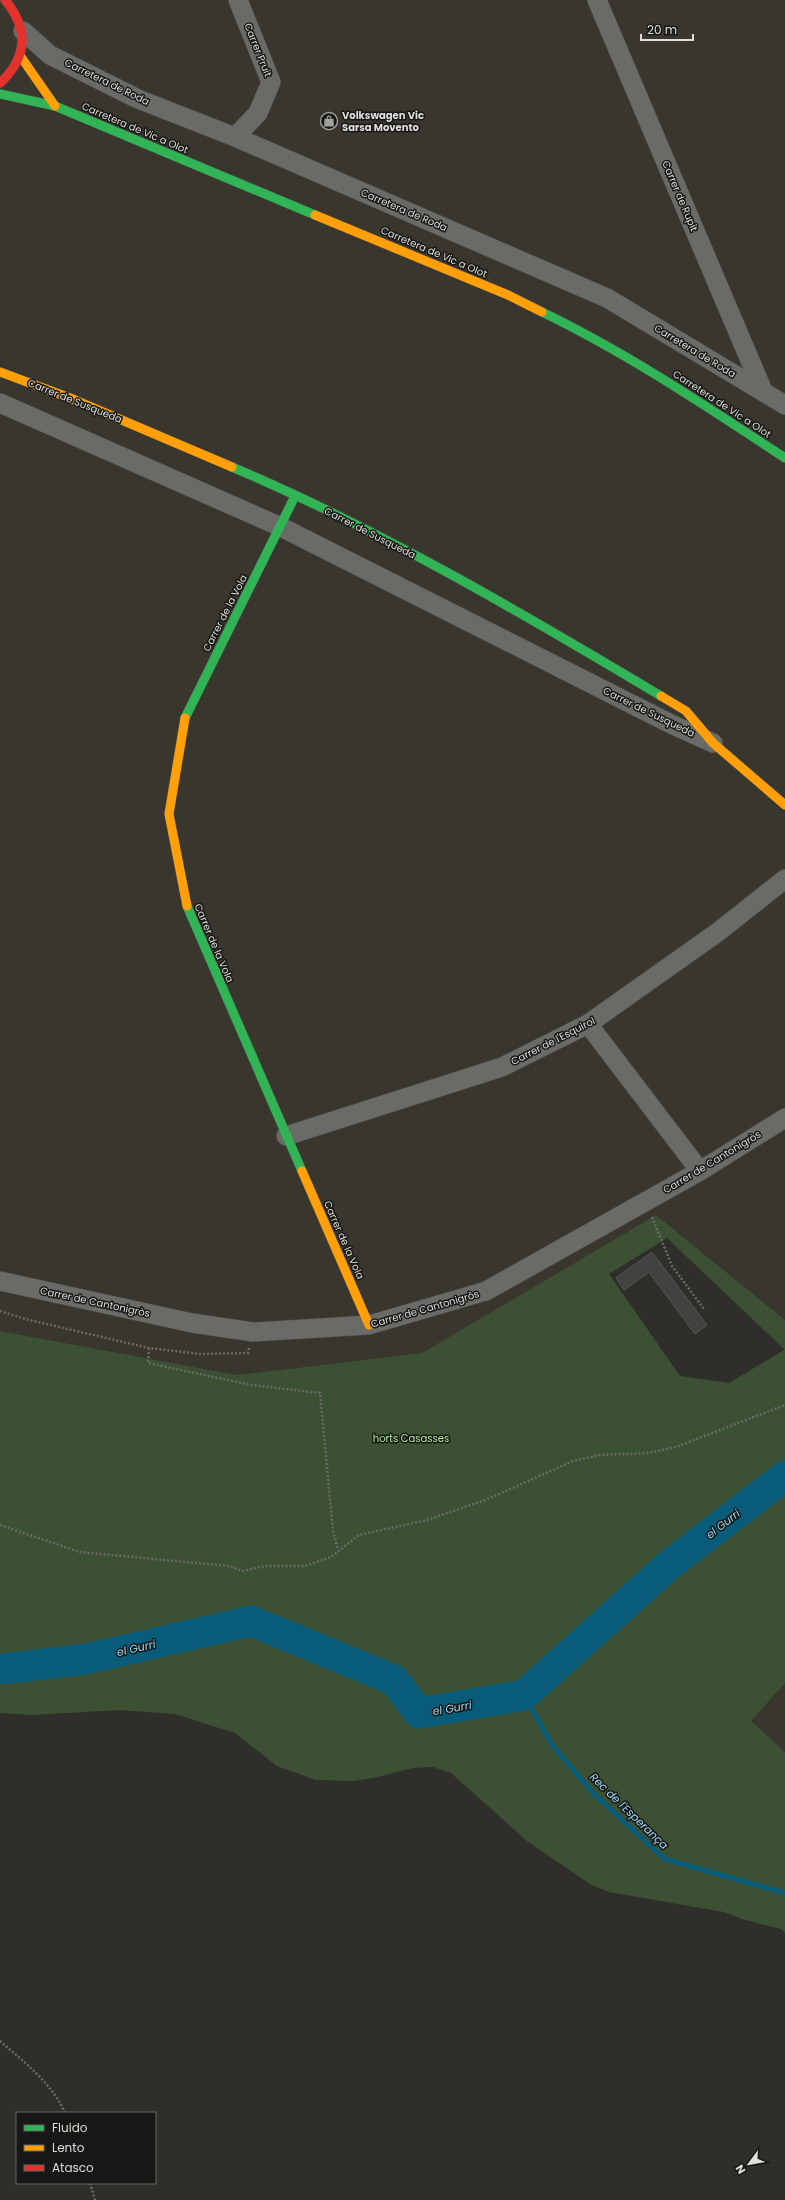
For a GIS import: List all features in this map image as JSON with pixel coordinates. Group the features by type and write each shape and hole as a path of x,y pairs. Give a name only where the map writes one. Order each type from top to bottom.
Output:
{"street":[{"name":"Carrer Pruit","path":"235,137 258,113 271,82 238,0"},
{"name":"Carrer de Rupit","path":"597,0 763,391"},
{"path":"0,83 15,68 21,56 23,44 22,31 12,4"},
{"name":"Carretera de Roda","path":"22,31 50,55 138,99 235,137 607,298 784,405"},
{"path":"21,56 56,106"},
{"name":"Carretera de Vic a Olot","path":"0,94 56,106 508,295 590,335 696,399 785,458"},
{"name":"Carrer de Susqueda","path":"0,372 70,398 254,476 330,512 502,601 686,712 714,743 785,805"},
{"name":"Carrer de Susqueda","path":"0,403 281,527 664,721 714,743"},
{"name":"Carrer de la Vola","path":"295,496 185,719 169,814 187,908 369,1325"},
{"name":"Carrer de l'Esquirol","path":"286,1136 502,1067 588,1024 718,932 785,880"},
{"path":"588,1024 700,1171"},
{"name":"Carrer de Cantonigròs","path":"0,1281 192,1323 252,1332 369,1325 486,1291 700,1171 785,1118"}],"path":[{"path":"657,1229 672,1266 704,1309"},
{"path":"0,1311 25,1319 149,1348 200,1354 248,1353 252,1332"},
{"path":"149,1348 148,1363 251,1385 320,1393 333,1532 339,1551"},
{"path":"0,1525 80,1552 228,1566 243,1571 265,1566 305,1566 331,1556 359,1535 427,1520 488,1499 573,1461 599,1455 648,1453 676,1446 785,1405"},
{"path":"0,2041 41,2078 60,2100 65,2112"},
{"path":"90,2184 95,2200"}],"shaded area":[{"path":"0,0 785,0 785,1320 656,1215 422,1353 237,1375 0,1331"},
{"path":"785,1683 785,1752 751,1721"}],"green space":[{"name":"horts Casasses","path":"656,1215 785,1320 785,1683 751,1721 785,1752 785,1933 781,1929 742,1919 724,1912 609,1892 590,1884 527,1841 451,1773 433,1767 413,1768 373,1778 353,1781 316,1780 277,1766 235,1733 175,1714 119,1710 33,1715 0,1713 0,1331 237,1375 422,1353","holes":["667,1238 784,1349 729,1383 680,1376 609,1274"]}],"building":[{"path":"652,1252 707,1325 695,1334 649,1272 624,1290 616,1278"}],"waterway":[{"name":"el Gurri","path":"0,1669 86,1659 251,1621 394,1680 419,1713 524,1695 670,1564 785,1476"},
{"name":"Rec de l'Esperança","path":"524,1695 552,1745 593,1793 665,1859 785,1893"}],"traffic: fast":[{"path":"0,94 55,106 315,215"},
{"path":"542,312 574,328 635,363 696,400 785,458"},
{"path":"232,467 288,492 397,545 556,634 661,696"},
{"path":"185,718 295,496"},
{"path":"187,906 302,1171"}],"traffic: slow":[{"path":"21,57 55,106"},
{"path":"315,215 508,295 542,312"},
{"path":"0,372 70,398 232,467"},
{"path":"661,696 686,711 713,743 785,805"},
{"path":"185,718 169,814 187,906"},
{"path":"302,1171 369,1325"}],"traffic: jam":[{"path":"0,83 16,63 22,43 18,22 13,11 5,0"}],"place":[{"name":"Volkswagen Vic Sarsa Movento","path":"329,121"}]}
